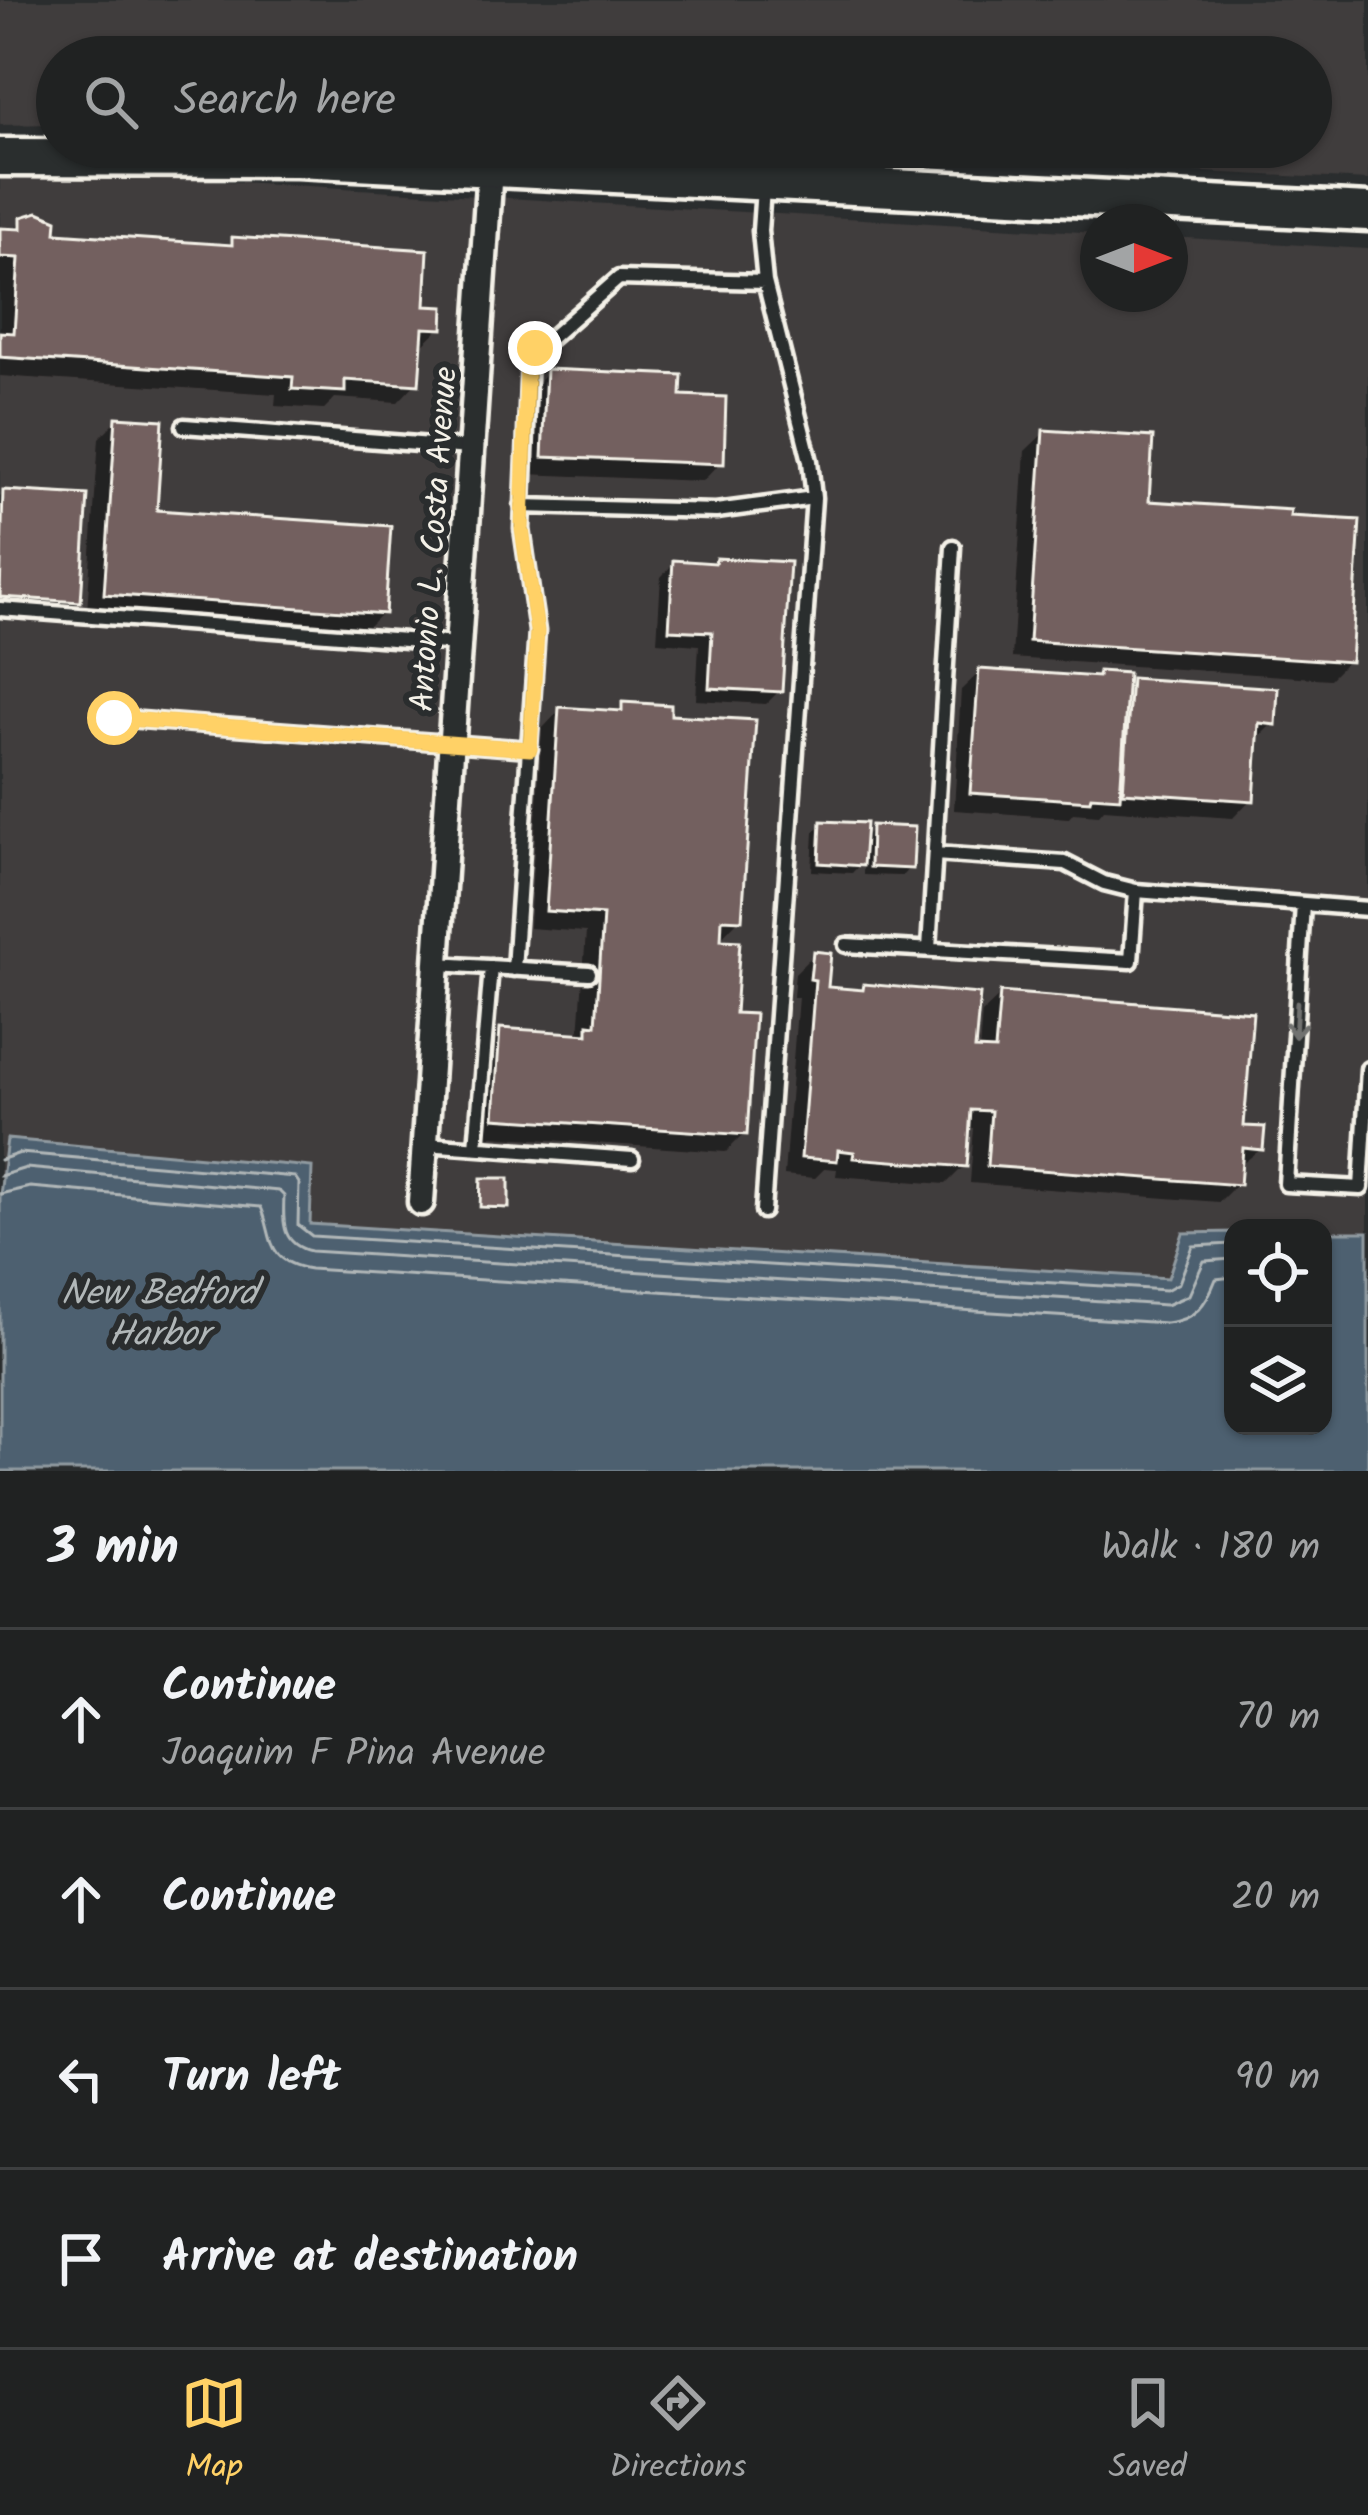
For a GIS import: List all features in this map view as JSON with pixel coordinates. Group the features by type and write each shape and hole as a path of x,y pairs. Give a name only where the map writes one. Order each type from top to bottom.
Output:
{"street":[{"path":"0,157 36,157"},
{"path":"490,168 1368,212"},
{"name":"Antonio L. Costa Avenue","path":"421,1202 490,168"}],"lane":[{"path":"763,1211 814,498 810,461 765,282 760,248 764,181"},
{"path":"514,969 537,631 521,506 527,367 535,348 619,278 765,282"},
{"path":"184,426 471,448"},
{"path":"521,506 716,511 814,498"},
{"path":"929,950 953,547"},
{"path":"0,609 458,644"},
{"path":"114,718 530,749"},
{"path":"934,854 1065,863 1104,883 1136,891 1368,909"},
{"path":"846,945 1131,961 1136,891"},
{"path":"1303,904 1286,1184 1361,1188 1368,1070"},
{"path":"437,964 589,973"},
{"path":"476,1147 491,967"},
{"path":"425,1144 632,1159"}],"shaded area":[{"path":"0,0 1368,0 1368,180 1126,168 1332,168 1332,36 36,36 36,124 0,125"},
{"path":"0,176 156,177 1080,232 1080,312 1188,312 1188,238 1368,249 1368,1232 1332,1231 1332,1219 1224,1219 1224,1232 1183,1233 1169,1278 309,1224 312,1167 7,1139 0,1195"}],"water":[{"name":"New Bedford Harbor","path":"7,1139 312,1167 310,1224 1168,1278 1183,1233 1224,1232 1224,1435 1332,1435 1332,1232 1368,1232 1368,1471 0,1471 0,1195"}],"building":[{"path":"38,212 57,220 56,233 232,245 232,237 428,250 425,306 444,307 443,329 423,328 419,385 345,380 345,392 292,389 293,377 0,357 0,332 14,333 19,258 0,257 0,228 21,229 21,217"},
{"path":"546,369 682,375 681,395 726,397 724,464 542,457"},
{"path":"116,417 163,420 157,510 391,526 385,614 104,594"},
{"path":"1043,430 1153,437 1149,501 1291,510 1290,516 1360,520 1351,662 1029,641"},
{"path":"3,490 88,495 81,602 0,597"},
{"path":"716,558 790,562 782,692 709,688 712,632 669,630 673,560 715,563"},
{"path":"979,669 1098,677 1099,671 1128,673 1120,798 1091,796 1090,801 970,793"},
{"path":"1131,678 1278,688 1276,725 1259,723 1254,801 1123,792"},
{"path":"622,702 671,705 671,715 756,720 742,920 722,919 721,940 740,941 735,1013 755,1014 747,1135 494,1118 500,1028 588,1034 588,1024 596,1025 603,915 546,911 559,707 622,711"},
{"path":"821,821 866,823 863,866 819,863"},
{"path":"871,825 915,827 913,869 870,867"},
{"path":"813,951 831,953 828,987 863,990 864,984 980,994 975,1049 995,1050 1000,992 1253,1012 1244,1126 1265,1127 1263,1150 1243,1148 1240,1185 987,1166 991,1111 971,1110 967,1167 853,1158 854,1152 838,1150 837,1161 801,1158 815,980 810,979"},
{"path":"481,1178 509,1178 509,1208 480,1207"}],"route":[{"path":"114,718 530,749 537,631 521,506 527,367 535,348"}]}
